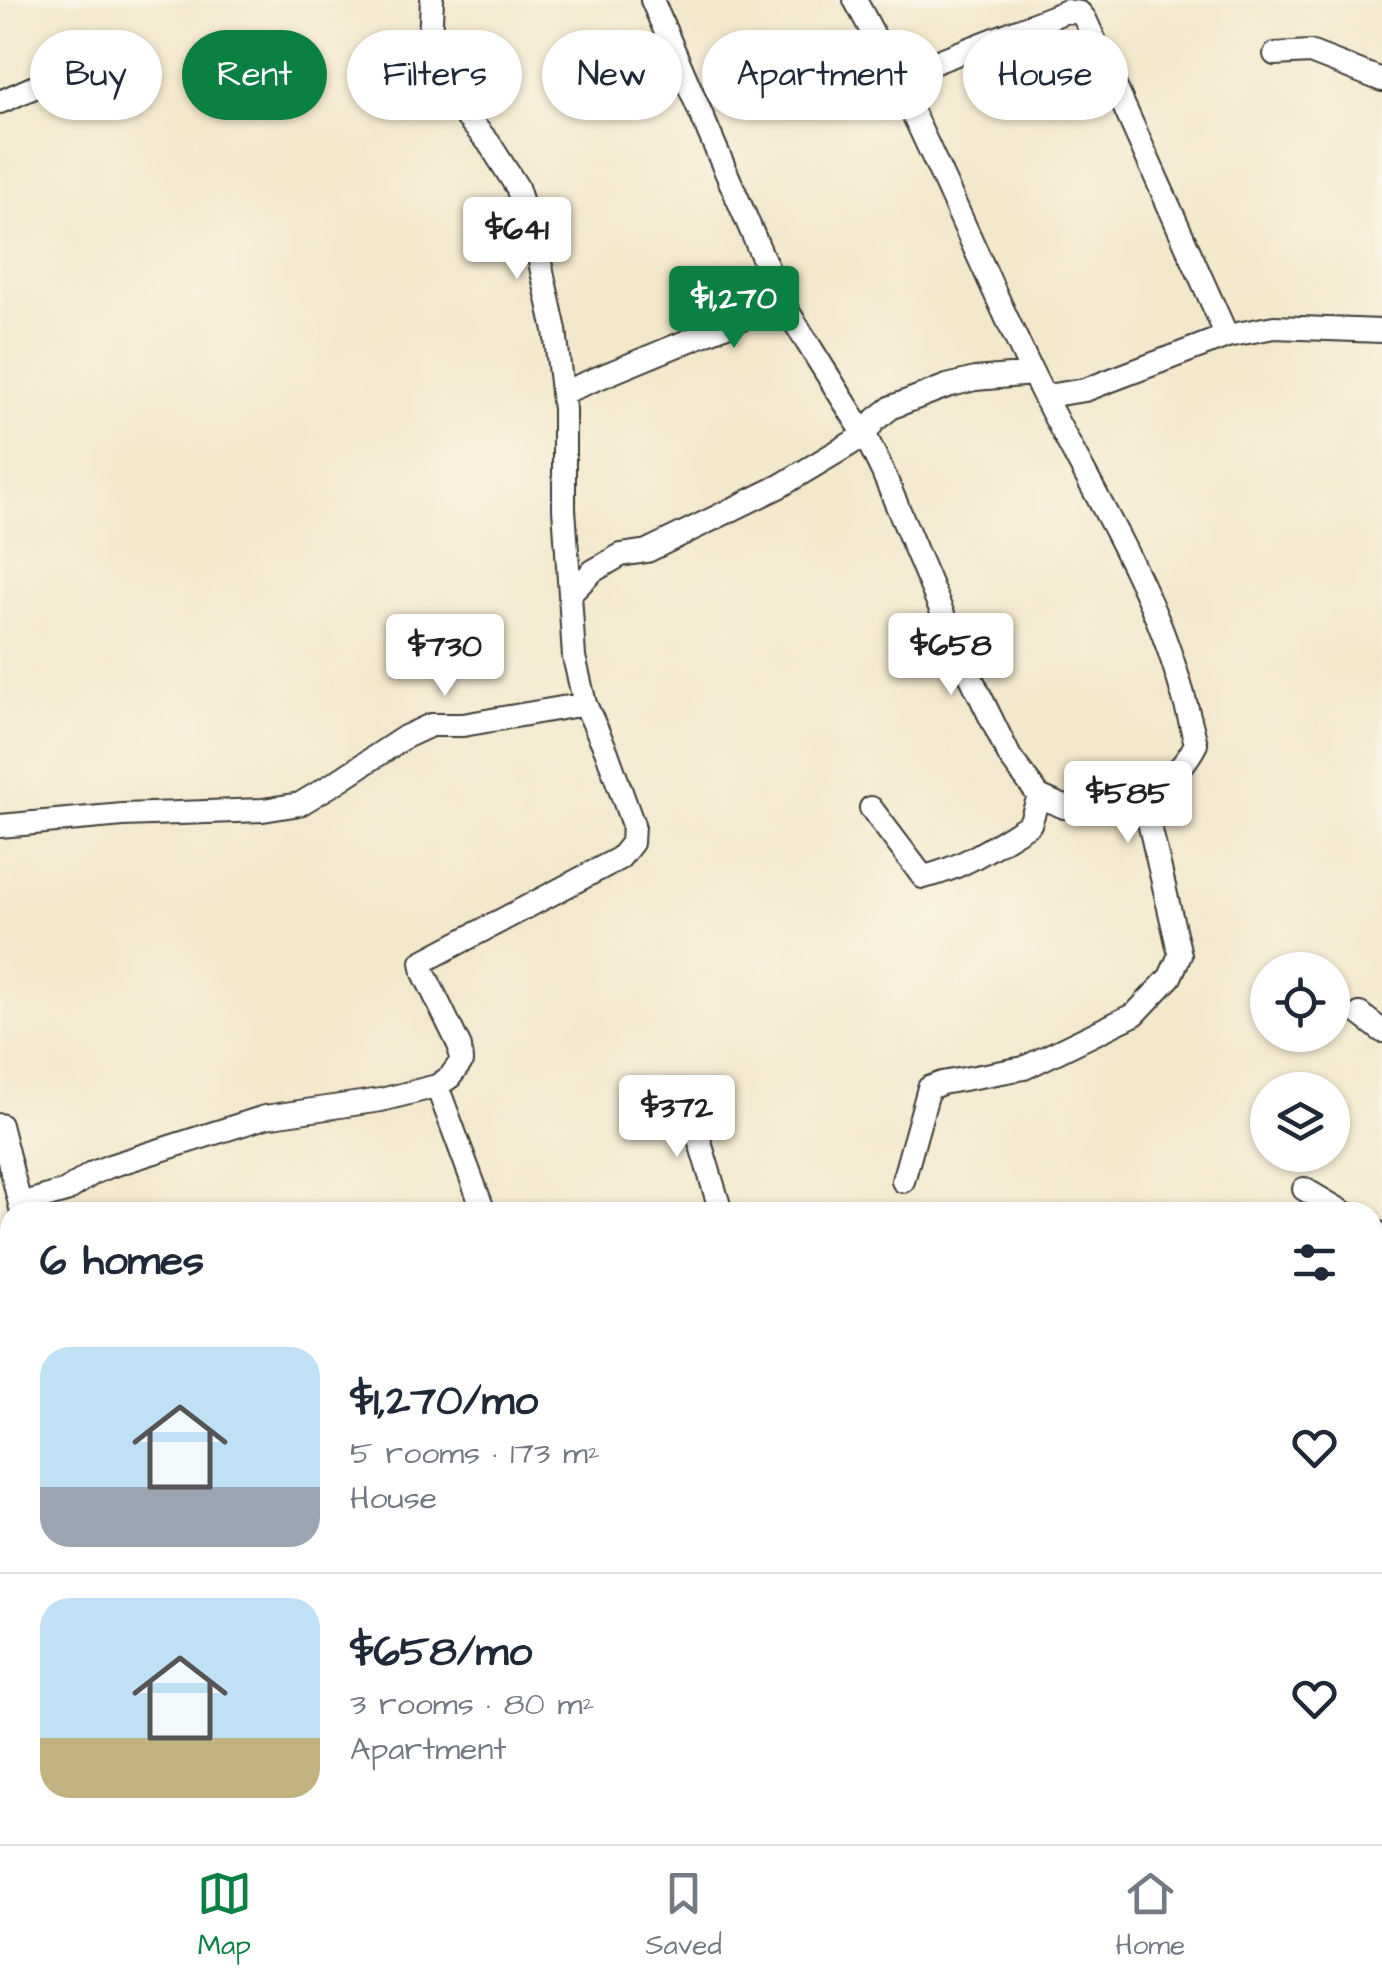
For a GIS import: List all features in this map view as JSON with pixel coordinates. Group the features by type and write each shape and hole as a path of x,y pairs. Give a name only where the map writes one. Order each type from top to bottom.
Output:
{"street":[{"path":"36,1202 110,1166 266,1117 381,1100 438,1086 460,1062 460,1046 422,962 620,858 632,843 633,825 585,704 574,657 564,509 562,393 555,330 538,253 517,187 490,143 435,74 429,59 432,0"},
{"path":"652,0 782,302 865,435 974,686 1010,757 1039,796 1064,807"},
{"path":"856,0 872,30"},
{"path":"1036,23 1049,10 1051,0"},
{"path":"943,59 1036,23 1073,11 1080,13 1227,336"},
{"path":"1275,54 1310,52 1382,80"},
{"path":"0,102 30,89"},
{"path":"871,808 923,877 983,853 1064,807 1130,798 1165,782 1186,764 1196,744 1182,688 1157,620 1033,374 917,120"},
{"path":"562,393 782,302"},
{"path":"1046,396 1085,390 1227,336 1274,327 1382,330"},
{"path":"570,594 594,571 621,555 647,551 780,486 865,435 874,420 892,407 976,379 1033,374"},
{"path":"0,826 123,815 263,810 300,804 405,737 431,725 463,725 585,704"},
{"path":"904,1181 929,1088 1024,1068 1134,1014 1177,966 1180,954 1142,792"},
{"path":"1030,824 1039,796"},
{"path":"1360,1014 1382,1032"},
{"path":"438,1086 480,1202"},
{"path":"704,1118 696,1129 717,1202"},
{"path":"0,1125 19,1202"},
{"path":"1304,1189 1327,1202"}]}
